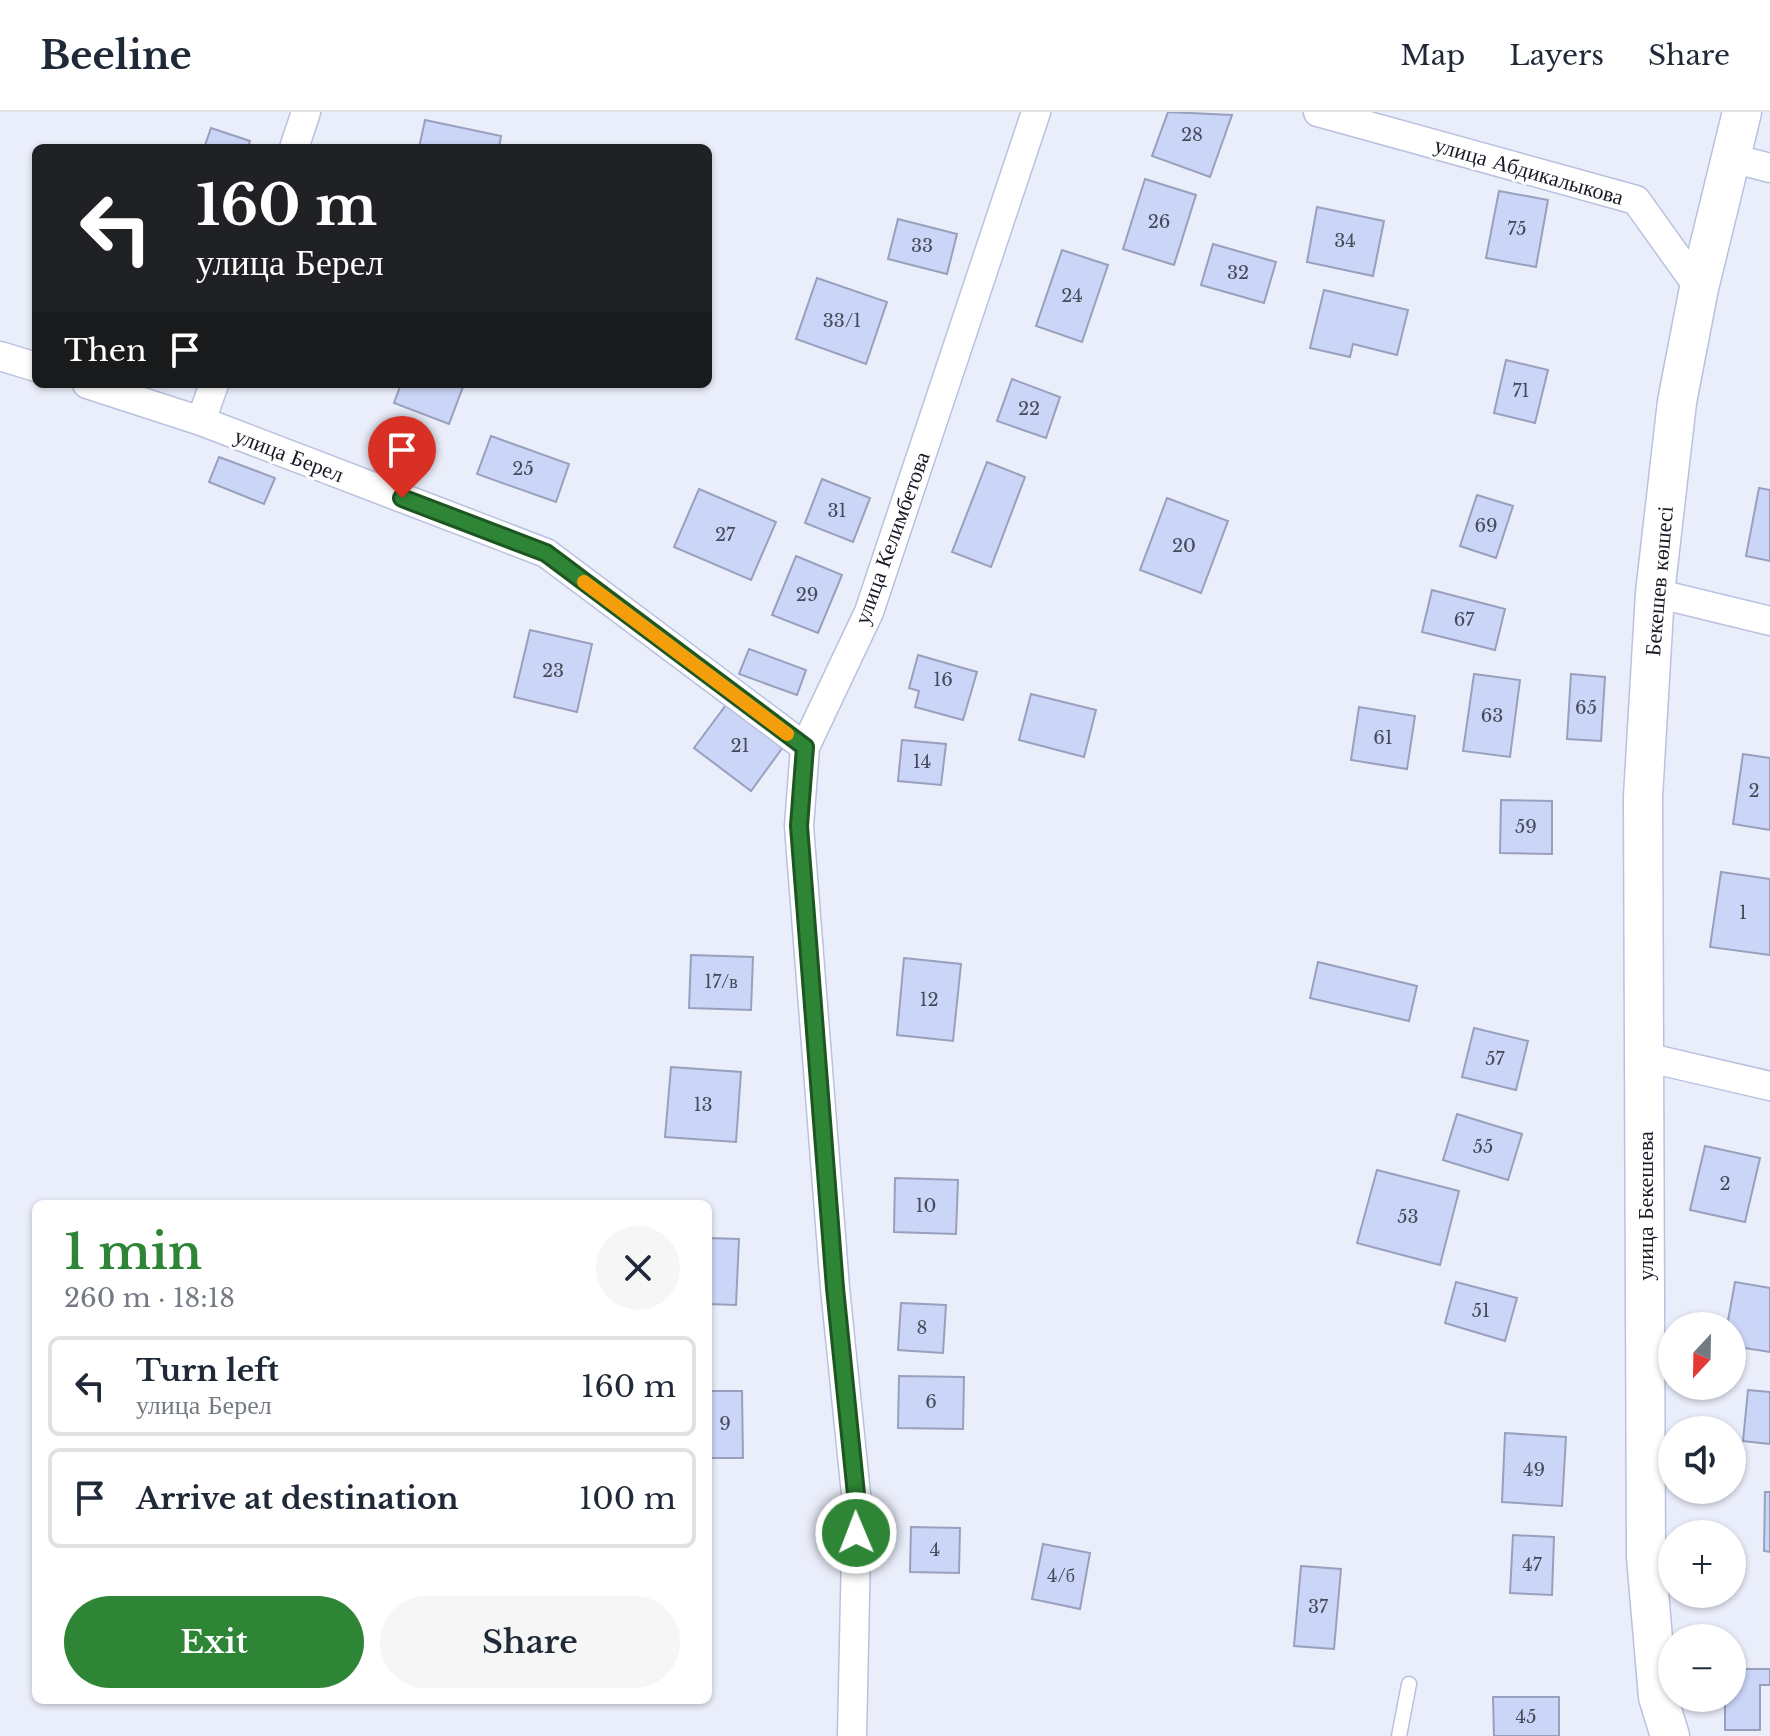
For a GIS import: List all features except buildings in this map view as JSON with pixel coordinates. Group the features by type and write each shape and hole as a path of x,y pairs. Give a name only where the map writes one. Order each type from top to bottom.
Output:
{"main road":[{"name":"Бекешев көшесі","path":"1645,1057 1643,797 1655,593 1677,402 1699,288 1742,112"},
{"name":"улица Бекешева","path":"1645,1057 1646,1557 1658,1697 1670,1736"}],"street":[{"path":"295,144 306,112"},
{"name":"улица Келимбетова","path":"852,1736 857,1504 835,1288 799,826 805,747 869,612 1036,112"},
{"name":"улица Абдикалыкова","path":"1318,112 1636,200 1699,288"},
{"path":"1731,158 1770,168"},
{"path":"0,356 32,366"},
{"name":"улица Берел","path":"99,388 201,421 546,553 805,747"},
{"path":"201,421 213,388"},
{"path":"1655,593 1770,621"},
{"path":"1645,1057 1770,1086"}],"lane":[{"path":"1399,1736 1409,1684"}],"slow traffic":[{"path":"584,582 787,734"}],"route":[{"path":"402,498 546,553 805,747 799,826 835,1288 857,1504 856,1533"}]}
